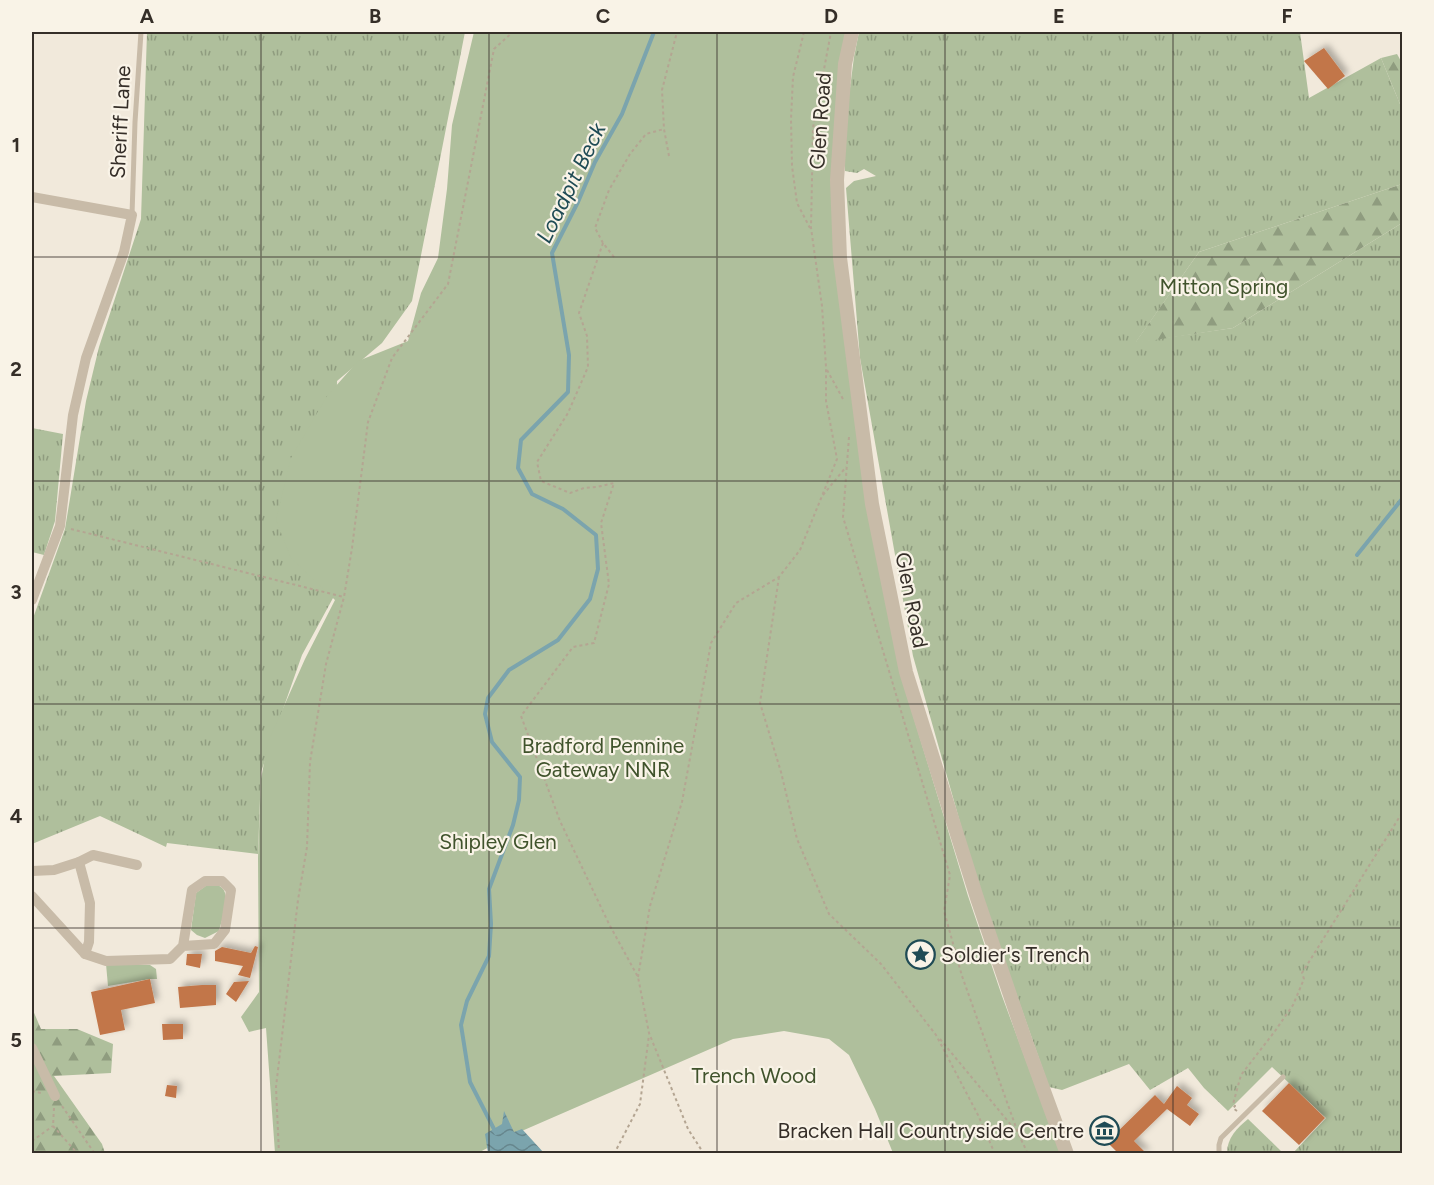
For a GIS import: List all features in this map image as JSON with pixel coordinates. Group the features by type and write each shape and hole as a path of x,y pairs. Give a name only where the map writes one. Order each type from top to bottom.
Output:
{"street":[{"name":"Glen Road","path":"852,32 845,64 837,180 840,258 872,504 906,672 977,898 1067,1154"},
{"path":"32,196 132,215 124,252 86,358 73,415 60,526 32,600"},
{"path":"32,872 54,870 93,855 137,865"},
{"path":"79,862 90,903 89,942 85,954"},
{"path":"32,896 85,954 106,961 170,959 183,946 192,891 205,881 222,881 231,890 225,930 214,944 183,946"},
{"path":"32,1048 55,1096"}],"lane":[{"name":"Sheriff Lane","path":"132,215 141,32"},
{"path":"1219,1154 1221,1138 1283,1077"}],"path":[{"path":"279,1154 276,1087 298,900 307,847 310,762 326,664 344,597 368,423 392,358 447,284 494,49 513,32"},
{"path":"669,156 664,129 662,90 677,32"},
{"path":"804,32 793,77 792,166 797,202 811,228"},
{"path":"638,977 650,906 682,801 711,643 736,603 779,577 800,550 837,459 825,401 826,367 822,306 811,228 813,128 831,32"},
{"path":"614,257 595,228 609,190 630,154 646,134 664,129"},
{"path":"603,243 579,314 587,336 588,367 568,413 537,462 541,482 570,493 614,483 601,523 609,584 594,643 573,647 521,716 560,821 609,924 638,977 649,1033 688,1129 704,1154"},
{"path":"826,367 843,397 845,407"},
{"path":"849,436 843,517 950,874 944,911 962,976 1018,1133 1028,1154"},
{"path":"821,497 846,467"},
{"path":"60,526 344,597"},
{"path":"779,577 760,703 781,772 797,838 829,914 880,964 1018,1133"},
{"path":"1234,1105 1241,1075 1293,1005 1304,979 1302,973 1402,813"},
{"path":"614,1154 640,1104 649,1033"},
{"path":"936,1035 978,1115 995,1154"},
{"path":"55,1096 53,1126 78,1154"},
{"path":"55,1096 95,1154"},
{"path":"32,1141 53,1126"}],"green space":[{"path":"147,32 465,32 412,301 382,343 337,381 333,598 302,655 261,772 258,854 167,843 166,847 100,816 32,844 32,621 65,529 86,401 99,347 141,219"},
{"name":"Bradford Pennine Gateway NNR","path":"474,32 847,32 836,234 902,679 968,896 1002,996 1060,1152 893,1153 849,1055 829,1039 784,1031 733,1039 508,1137 478,1153 275,1153 266,1028 249,1032 241,1017 259,992 258,858 261,779 268,742 305,659 335,600 291,558 276,520 291,458 327,396 358,361 408,341 421,293 438,258 452,125"},
{"path":"859,32 1300,32 1309,98 1381,58 1402,109 1402,184 1199,252 1136,342 1233,328 1402,223 1402,1153 1293,1153 1326,1118 1272,1067 1228,1111 1204,1088 1188,1068 1150,1090 1129,1064 1062,1090 1049,1087 976,879 913,656 860,358 846,188 854,181 876,176 864,169 857,173 845,171 845,127"},
{"path":"1397,54 1402,63 1402,109 1381,58"},
{"name":"Mitton Spring","path":"1402,184 1402,223 1233,328 1135,343 1199,252"},
{"path":"32,428 63,434 55,521 44,555 32,552"},
{"path":"207,885 217,885 222,888 226,899 219,931 205,938 191,930 196,893"},
{"path":"106,964 150,965 156,969 157,979 108,986"},
{"path":"32,1008 41,1029 77,1029 113,1044 111,1073 54,1076 102,1144 105,1153 32,1153"},
{"path":"1248,1119 1283,1153 1227,1153 1233,1134"}],"water":[{"path":"504,1111 514,1132 522,1129 544,1153 488,1153 485,1134 502,1124"}],"building":[{"path":"1324,48 1345,76 1328,89 1304,61"},
{"path":"255,946 258,947 250,978 238,975 243,966 215,961 215,951 222,947 251,953"},
{"path":"187,954 202,954 200,968 186,965"},
{"path":"150,979 155,1003 121,1010 125,1030 100,1035 91,992"},
{"path":"249,981 236,1002 226,994 234,982"},
{"path":"216,985 216,1005 180,1008 178,987"},
{"path":"162,1024 183,1024 183,1039 163,1040"},
{"path":"1289,1083 1325,1118 1299,1145 1262,1111"},
{"path":"167,1085 177,1086 176,1098 165,1096"},
{"path":"1177,1086 1192,1098 1187,1105 1199,1114 1190,1126 1167,1109 1134,1141 1147,1154 1119,1154 1107,1142 1155,1095 1164,1104"}],"waterway":[{"name":"Loadpit Beck","path":"496,1133 470,1082 461,1025 467,1001 489,956 491,924 489,889 513,825 519,800 520,777 492,742 485,714 488,698 509,670 558,640 590,599 598,569 596,535 563,509 532,494 518,468 521,440 568,392 569,355 552,253 595,162 622,114 654,32"},
{"path":"1357,555 1402,499"}],"place":[{"name":"Soldier's Trench","path":"920,954"},
{"name":"Bracken Hall Countryside Centre","path":"1105,1130"}],"park label":[{"name":"Shipley Glen","path":"498,841"},
{"name":"Trench Wood","path":"754,1075"}]}
